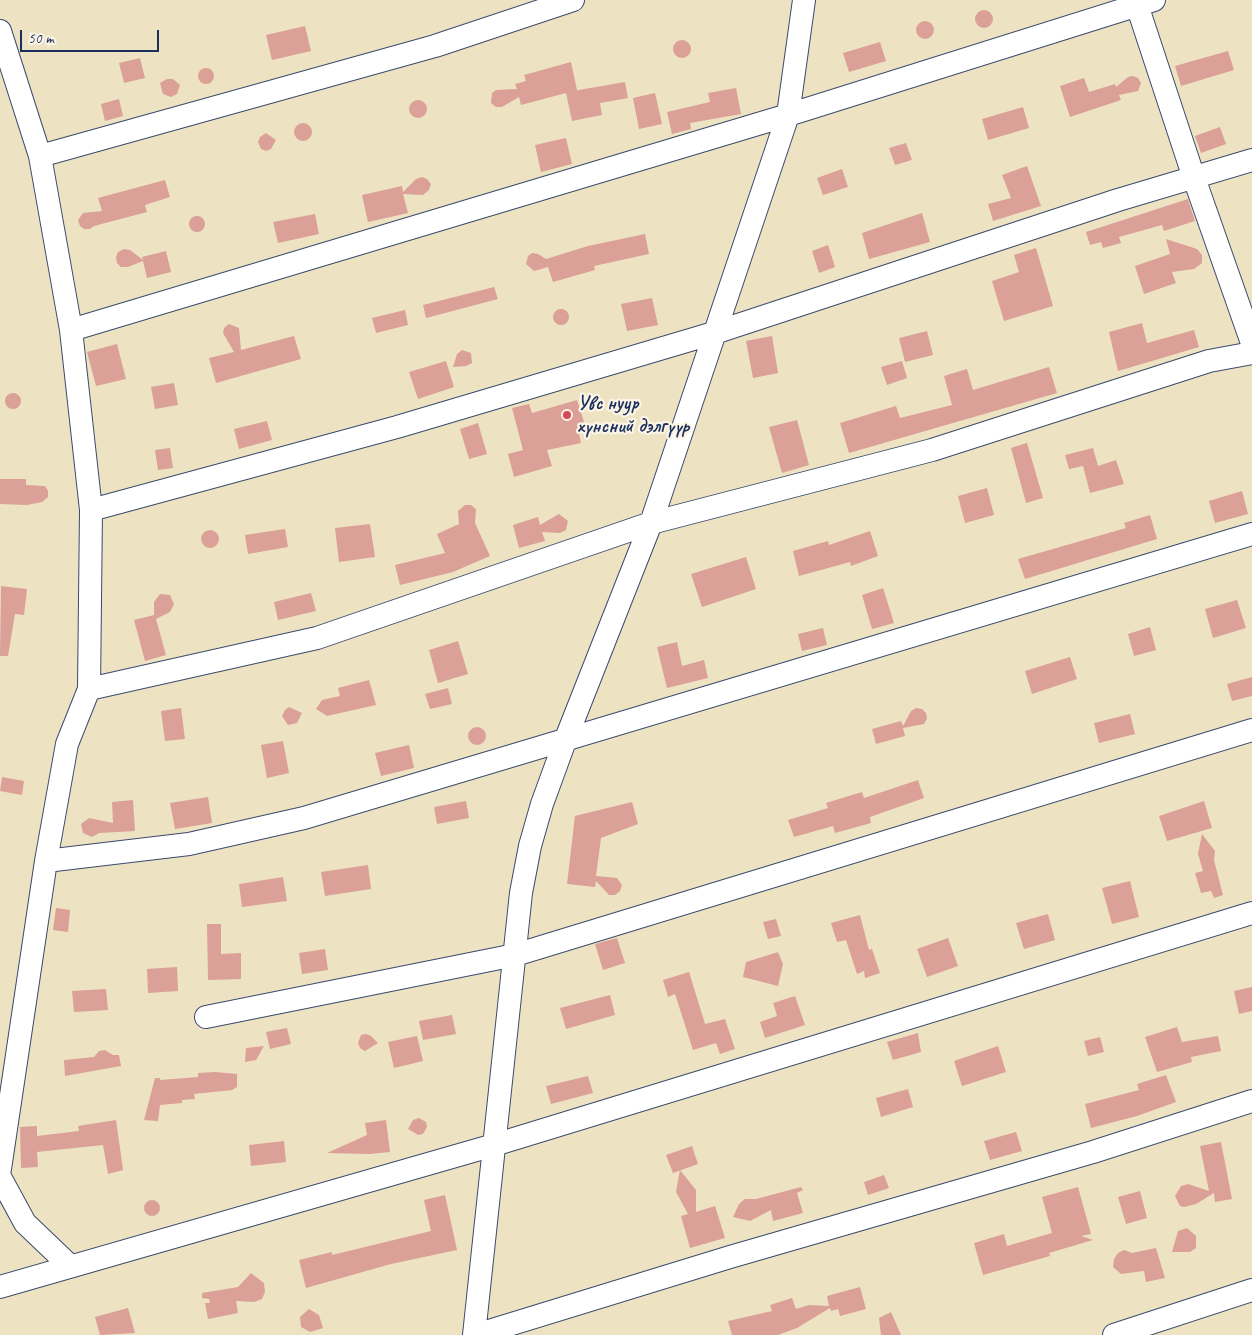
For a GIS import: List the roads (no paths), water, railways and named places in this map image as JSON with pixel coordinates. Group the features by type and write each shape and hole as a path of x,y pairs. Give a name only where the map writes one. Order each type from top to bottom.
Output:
{"street":[{"path":"40,156 435,46 573,0"},
{"path":"804,0 788,115 717,332 651,523 565,741 542,804 530,846 522,893 515,955 475,1335 730,1257 1093,1152 1252,1101"},
{"path":"71,330 788,115 1145,2 1194,178 1252,343"},
{"path":"0,31 40,156 71,330 91,510 89,689 67,744 46,861 0,1169"},
{"path":"91,510 396,427 717,332 1109,203 1252,160"},
{"path":"89,689 317,638 651,523 932,450 1209,361 1252,353"},
{"path":"46,861 190,844 294,820 565,741 620,721 1252,534"},
{"path":"206,1017 515,955 1252,730"},
{"path":"0,1287 494,1145 1252,913"},
{"path":"0,1177 25,1223 70,1266"},
{"path":"1114,1335 1252,1290"}],"place":[{"name":"Увс нуур хүнсний дэлгүүр","path":"567,415"}]}
